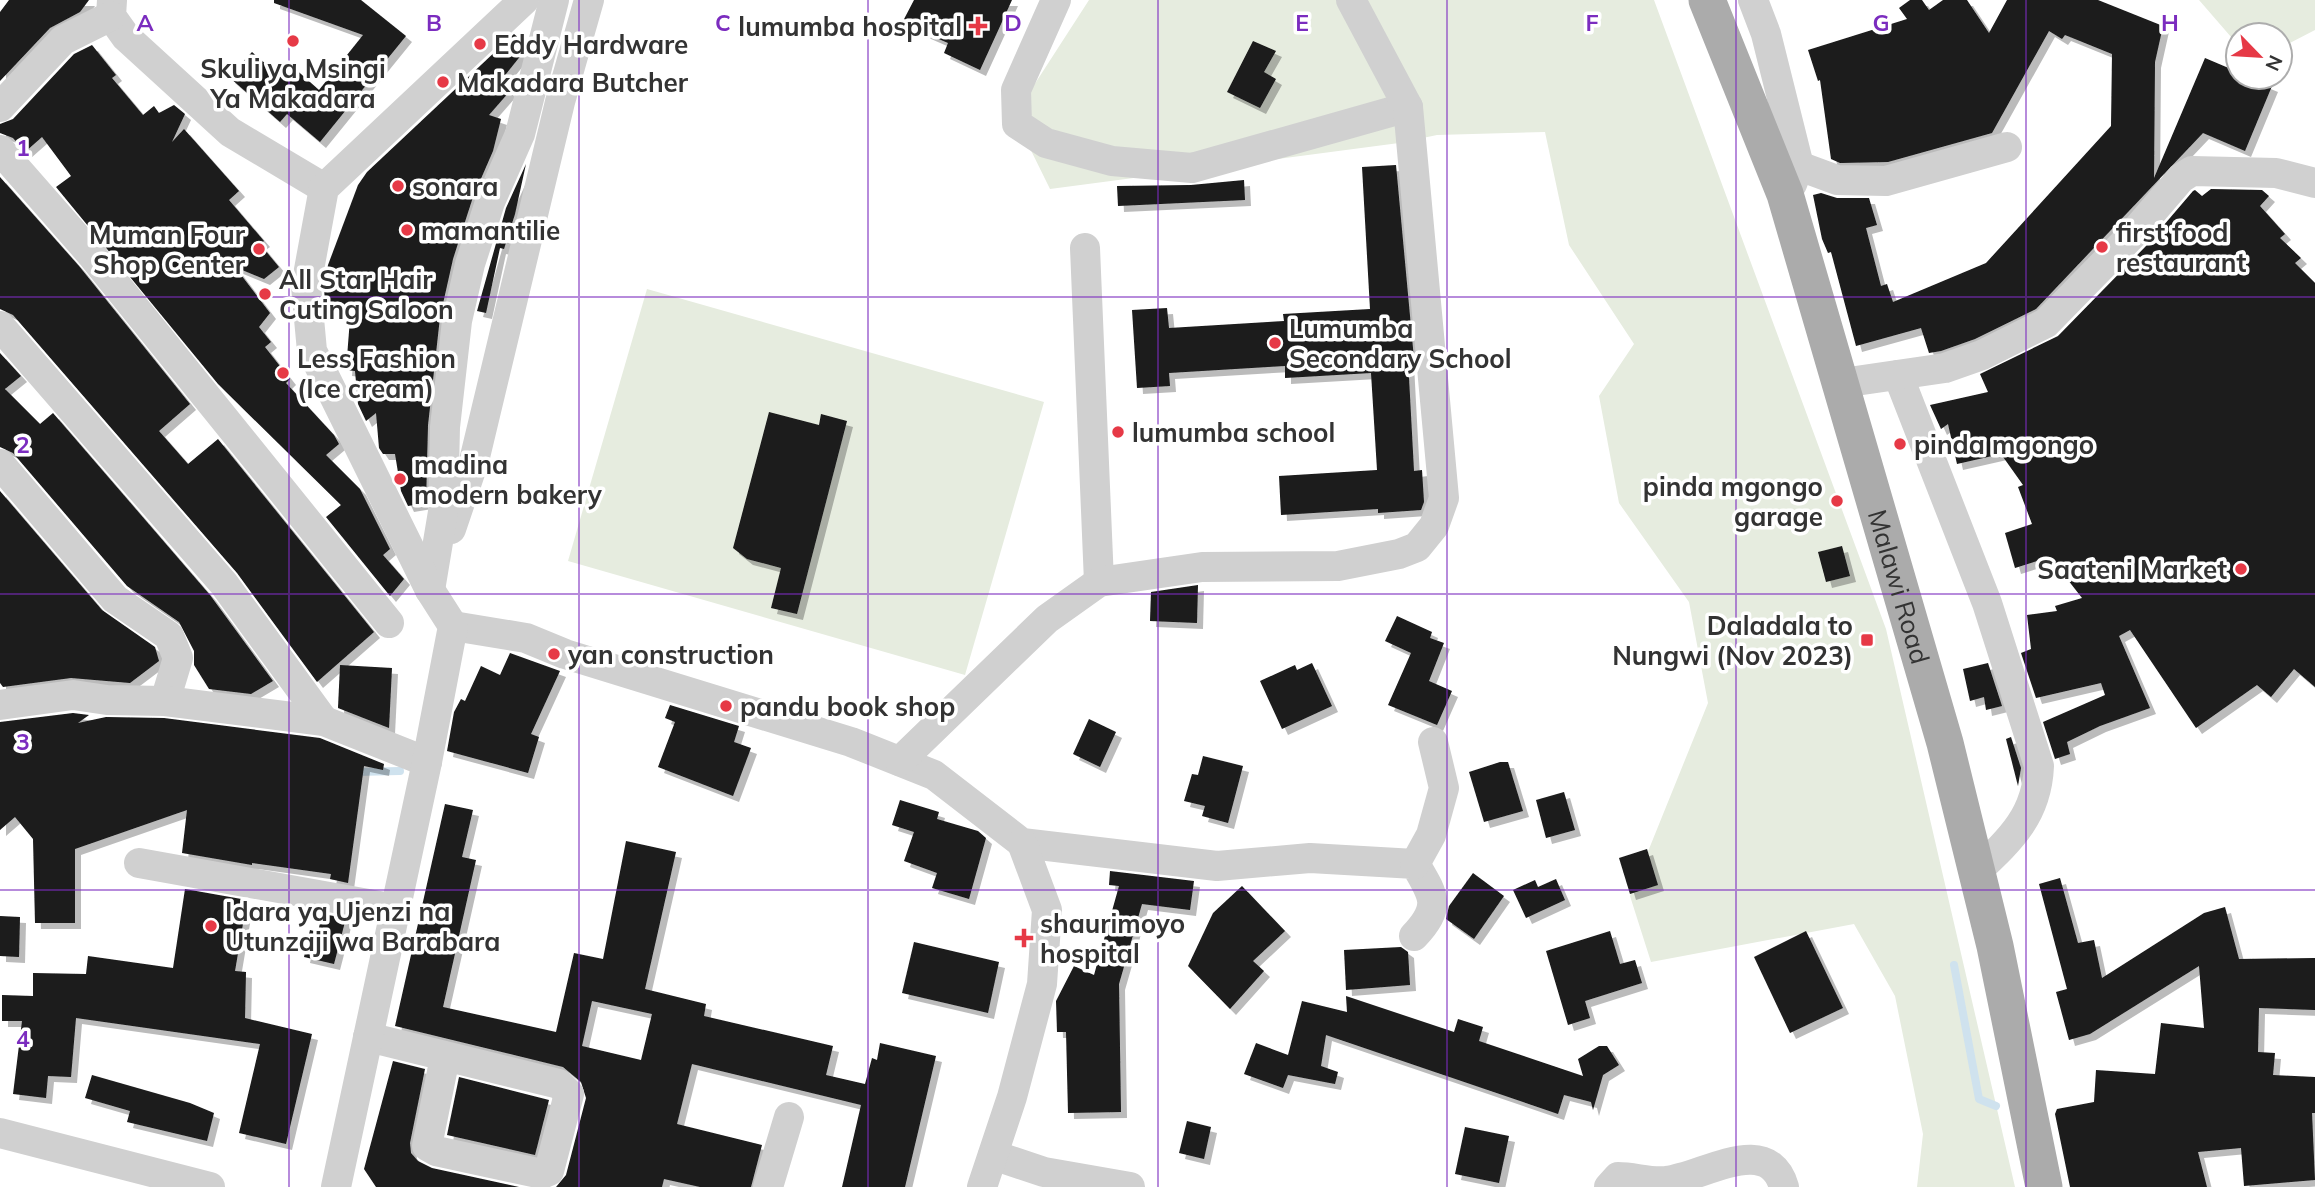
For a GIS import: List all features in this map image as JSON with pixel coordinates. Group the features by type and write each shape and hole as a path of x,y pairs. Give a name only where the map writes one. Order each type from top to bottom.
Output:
{"main road":[{"name":"Malawi Road","path":"1707,0 1792,180 1842,383 1945,743 1977,871 2044,1187"}],"street":[{"path":"524,0 324,188 306,286 312,351 430,590 453,626 526,638 565,654 851,742 934,775 1022,843 1217,866 1310,858 1415,864"},
{"path":"430,590 443,512 445,427 457,321 470,264 490,202 520,134 554,0"},
{"path":"436,554 457,520 474,461 561,102 589,0"},
{"path":"1056,0 1016,90 1017,124 1046,143 1112,162 1192,167 1408,107"},
{"path":"900,761 1047,619 1099,582 1202,567 1338,566 1399,554 1418,547 1434,526 1444,498 1408,107 1351,0"},
{"path":"1753,0 1766,34 1792,180 1886,181 2007,147"},
{"path":"0,107 63,40 112,8 125,37 230,132 324,188"},
{"path":"0,150 92,255 389,623"},
{"path":"1842,383 1945,368 1982,355 2046,323 2133,234 2181,178 2192,172 2276,173 2315,183"},
{"path":"1085,248 1099,582"},
{"path":"0,326 224,584 324,721"},
{"path":"1898,375 1987,603 2039,766 2038,790 2017,834 1977,871"},
{"path":"0,464 115,599 169,636 178,658 165,701"},
{"path":"336,1187 368,1037 377,906 411,756 453,626"},
{"path":"268,715 288,671"},
{"path":"0,705 74,695 107,700 165,701 324,721 411,756"},
{"path":"1415,864 1431,835 1444,788 1433,742"},
{"path":"982,1187 1042,984 1047,910 1022,843"},
{"path":"139,863 377,906"},
{"path":"1414,936 1430,919 1434,896 1415,864"},
{"path":"368,1037 559,1084 566,1089 569,1094 549,1171 542,1174 436,1152 427,1146 445,1057"},
{"path":"768,1187 789,1117"},
{"path":"0,1133 202,1186"},
{"path":"993,1155 1044,1172 1130,1187"},
{"path":"1609,1187 1618,1177 1663,1182 1690,1177 1748,1158 1766,1162 1777,1172 1784,1187"}],"shaded area":[{"path":"1089,0 1654,0 1886,629 2015,1187 1917,1187 1923,1134 1895,996 1854,924 1651,962 1630,896 1708,703 1689,602 1619,503 1599,396 1634,344 1569,245 1545,132 1437,135 1399,143 1050,189 1014,116"},
{"path":"2199,0 2315,0 2315,30 2294,41 2294,21 2224,21 2224,29"},
{"path":"647,289 1044,402 965,675 568,561"}],"building":[{"path":"9,0 89,0 80,12 50,28 0,81 0,12"},
{"path":"274,0 361,0 406,36 320,142 287,114 280,122 229,77 252,52 282,78 292,66 319,90 363,35 274,3"},
{"path":"914,0 1012,0 980,70 944,53 948,43 902,23"},
{"path":"1910,0 1922,0 1929,10 1943,0 1967,0 1989,33 2007,0 2098,0 2163,26 2155,62 2154,178 2205,58 2224,66 2224,91 2270,91 2245,151 2203,133 2036,309 1975,339 1941,351 1929,353 1921,328 1856,346 1831,252 1828,253 1822,239 1813,195 1821,193 1837,198 1869,198 1877,225 1866,228 1881,286 1887,284 1893,302 1986,263 2111,126 2112,54 2065,35 2062,39 2049,31 1992,133 1888,162 1840,163 1831,159 1820,80 1818,81 1808,50 1907,19 1899,8"},
{"path":"514,34 525,43 522,54 498,84 510,91 489,115 501,119 493,151 473,197 453,259 440,317 428,425 426,503 408,506 401,491 395,454 383,454 379,448 376,413 366,421 358,404 355,371 346,370 350,319 339,318 340,309 325,303 324,287 328,265 358,185 367,172"},
{"path":"1253,41 1276,51 1264,72 1276,79 1260,108 1227,92"},
{"path":"92,45 116,75 112,78 143,115 154,106 159,113 174,105 185,114 172,142 184,129 239,191 229,200 264,241 260,244 279,267 264,279 235,267 270,313 259,327 271,342 265,347 290,379 286,383 334,435 339,444 326,455 360,489 390,549 383,555 404,579 390,596 326,517 341,505 218,384 56,187 71,176 42,137 25,152 13,138 0,133 0,124 13,119 74,54"},
{"path":"526,164 515,214 504,249 500,248 486,313 477,311 506,208"},
{"name":"Lumumba Secondary School","path":"1396,165 1414,359 1408,359 1414,471 1422,470 1424,502 1421,510 1378,513 1378,509 1281,515 1279,476 1377,470 1371,373 1285,378 1285,366 1169,373 1170,386 1137,388 1132,310 1167,308 1169,328 1284,321 1283,314 1370,309 1362,167"},
{"path":"0,177 79,266 190,404 159,431 188,464 218,439 374,632 317,682 237,573 13,315 0,309"},
{"path":"1244,180 1245,200 1118,206 1117,186 1191,185"},
{"path":"2211,189 2262,190 2269,196 2260,206 2285,234 2280,238 2301,258 2295,263 2315,283 2315,687 2294,669 2271,697 2257,685 2196,728 2130,630 2119,636 2150,708 2100,726 2067,742 2070,754 2055,759 2043,722 2105,695 2101,683 2036,698 2021,653 2031,649 2027,615 2057,611 2055,606 2082,598 2050,557 2015,568 2005,533 2032,524 2018,487 2023,485 2001,454 1957,464 1948,424 1941,429 1930,405 1988,392 1980,374 2058,336 2146,246 2193,191 2202,196"},
{"path":"0,353 21,376 5,389 40,424 53,413 210,595 273,681 251,694 209,689 194,665 194,651 179,622 127,586 13,453 0,447"},
{"path":"769,412 819,425 821,414 847,421 797,614 771,608 781,568 747,559 733,548"},
{"path":"0,491 102,610 155,647 159,661 130,683 71,678 3,687 0,683"},
{"path":"1842,546 1850,576 1826,582 1818,552"},
{"path":"1198,585 1197,623 1150,621 1151,592"},
{"path":"1397,616 1432,632 1430,638 1444,643 1429,681 1452,691 1437,725 1388,705 1411,653 1385,641"},
{"path":"510,653 560,671 531,734 539,737 528,773 447,751 454,712 461,699 465,701 481,666 500,675"},
{"path":"1312,663 1332,706 1282,729 1260,681 1295,665 1297,670"},
{"path":"1988,663 2002,706 1986,710 1984,697 1970,701 1963,669"},
{"path":"340,665 392,668 389,728 338,708"},
{"path":"670,705 739,726 734,742 751,748 733,796 658,767 675,722 665,718"},
{"path":"73,713 89,715 78,723 106,717 164,718 320,738 384,764 383,770 364,766 348,883 330,879 331,874 252,865 182,853 187,810 75,849 75,923 35,923 33,839 15,817 0,830 0,722"},
{"path":"1089,719 1116,732 1100,767 1073,754"},
{"path":"2011,737 2021,768 2018,786 2006,739"},
{"path":"1203,756 1243,766 1228,823 1202,816 1205,806 1184,801 1192,774 1198,775"},
{"path":"1508,762 1523,811 1484,822 1469,772"},
{"path":"1564,792 1575,830 1546,838 1536,800"},
{"path":"900,800 939,812 937,819 978,831 986,838 969,899 932,888 937,873 904,861 914,832 892,825"},
{"path":"445,804 473,810 462,857 476,860 443,1007 556,1032 574,953 603,959 626,841 676,852 645,989 706,1004 704,1016 833,1046 826,1075 865,1084 872,1058 877,1060 880,1043 936,1056 905,1187 842,1187 861,1105 692,1064 677,1124 762,1145 751,1187 700,1187 664,1179 662,1187 556,1187 566,1175 586,1098 581,1082 563,1067 395,1026","holes":["592,1001 652,1014 641,1060 582,1046"]},
{"path":"1647,849 1658,885 1630,894 1619,858"},
{"path":"1110,871 1194,881 1190,910 1142,904 1119,984 1121,1112 1068,1113 1066,1032 1057,1032 1056,1001 1074,966 1094,975 1119,886 1109,885"},
{"path":"1473,873 1504,896 1474,939 1446,919 1449,906"},
{"path":"2060,878 2078,943 2094,940 2102,978 2204,913 2225,907 2239,959 2315,958 2315,1010 2259,1008 2258,1052 2275,1053 2273,1075 2315,1077 2315,1113 2312,1113 2315,1180 2244,1186 2241,1148 2198,1152 2207,1187 2070,1187 2055,1114 2057,1109 2094,1102 2096,1070 2155,1074 2161,1023 2204,1028 2199,966 2090,1034 2069,1040 2056,992 2067,989 2039,884"},
{"path":"1556,879 1565,900 1526,918 1513,890 1535,880 1538,887"},
{"path":"1242,886 1285,931 1253,961 1264,971 1230,1009 1188,966 1213,913"},
{"path":"185,889 247,900 235,971 246,972 245,1018 312,1034 286,1144 239,1133 260,1044 76,1018 71,1077 48,1076 46,1098 13,1094 22,1021 2,1021 2,995 33,996 33,973 86,974 88,956 173,968"},
{"path":"322,914 346,918 334,964 304,957 310,930 318,932"},
{"path":"0,916 20,917 19,957 0,956"},
{"path":"1610,931 1620,964 1635,960 1642,983 1585,1001 1590,1018 1568,1025 1546,951"},
{"path":"1806,931 1843,1008 1790,1033 1754,957"},
{"path":"914,942 999,962 988,1013 902,993"},
{"path":"1401,947 1408,952 1410,985 1346,990 1344,950"},
{"path":"1346,996 1454,1032 1458,1019 1483,1027 1479,1041 1583,1076 1578,1059 1599,1046 1607,1046 1619,1065 1603,1075 1593,1110 1591,1102 1564,1095 1558,1114 1326,1035 1321,1066 1338,1072 1335,1084 1288,1075 1283,1088 1244,1074 1256,1043 1288,1055 1302,1001 1347,1012"},
{"path":"393,1061 425,1069 410,1143 411,1153 418,1161 432,1168 519,1187 376,1187 364,1169"},
{"path":"92,1075 190,1103 214,1113 207,1141 127,1122 130,1111 85,1098"},
{"path":"459,1077 549,1100 535,1155 447,1135"},
{"path":"1187,1121 1211,1127 1204,1159 1179,1153"},
{"path":"1465,1127 1509,1136 1499,1183 1455,1174"}],"waterway":[{"path":"355,772 400,771"},
{"path":"1954,965 1979,1099 1996,1106"}],"place":[{"name":"lumumba hospital","path":"978,26"},
{"name":"Skuli ya Msingi Ya Makadara","path":"293,41"},
{"name":"Eddy Hardware","path":"480,44"},
{"name":"Makadara Butcher","path":"443,82"},
{"name":"sonara","path":"398,186"},
{"name":"mamantilie","path":"407,230"},
{"name":"first food restaurant","path":"2102,247"},
{"name":"Muman Four Shop Center","path":"259,249"},
{"name":"All Star Hair Cuting Saloon","path":"265,294"},
{"name":"Lumumba Secondary School","path":"1275,343"},
{"name":"Less Fashion (Ice cream)","path":"283,373"},
{"name":"lumumba school","path":"1118,432"},
{"name":"pinda mgongo","path":"1900,444"},
{"name":"madina modern bakery","path":"400,479"},
{"name":"pinda mgongo garage","path":"1837,501"},
{"name":"Saateni Market","path":"2241,569"},
{"name":"Daladala to Nungwi (Nov 2023)","path":"1867,640"},
{"name":"yan construction","path":"554,654"},
{"name":"pandu book shop","path":"726,706"},
{"name":"Idara ya Ujenzi na Utunzaji wa Barabara","path":"211,926"},
{"name":"shaurimoyo hospital","path":"1024,938"}]}
